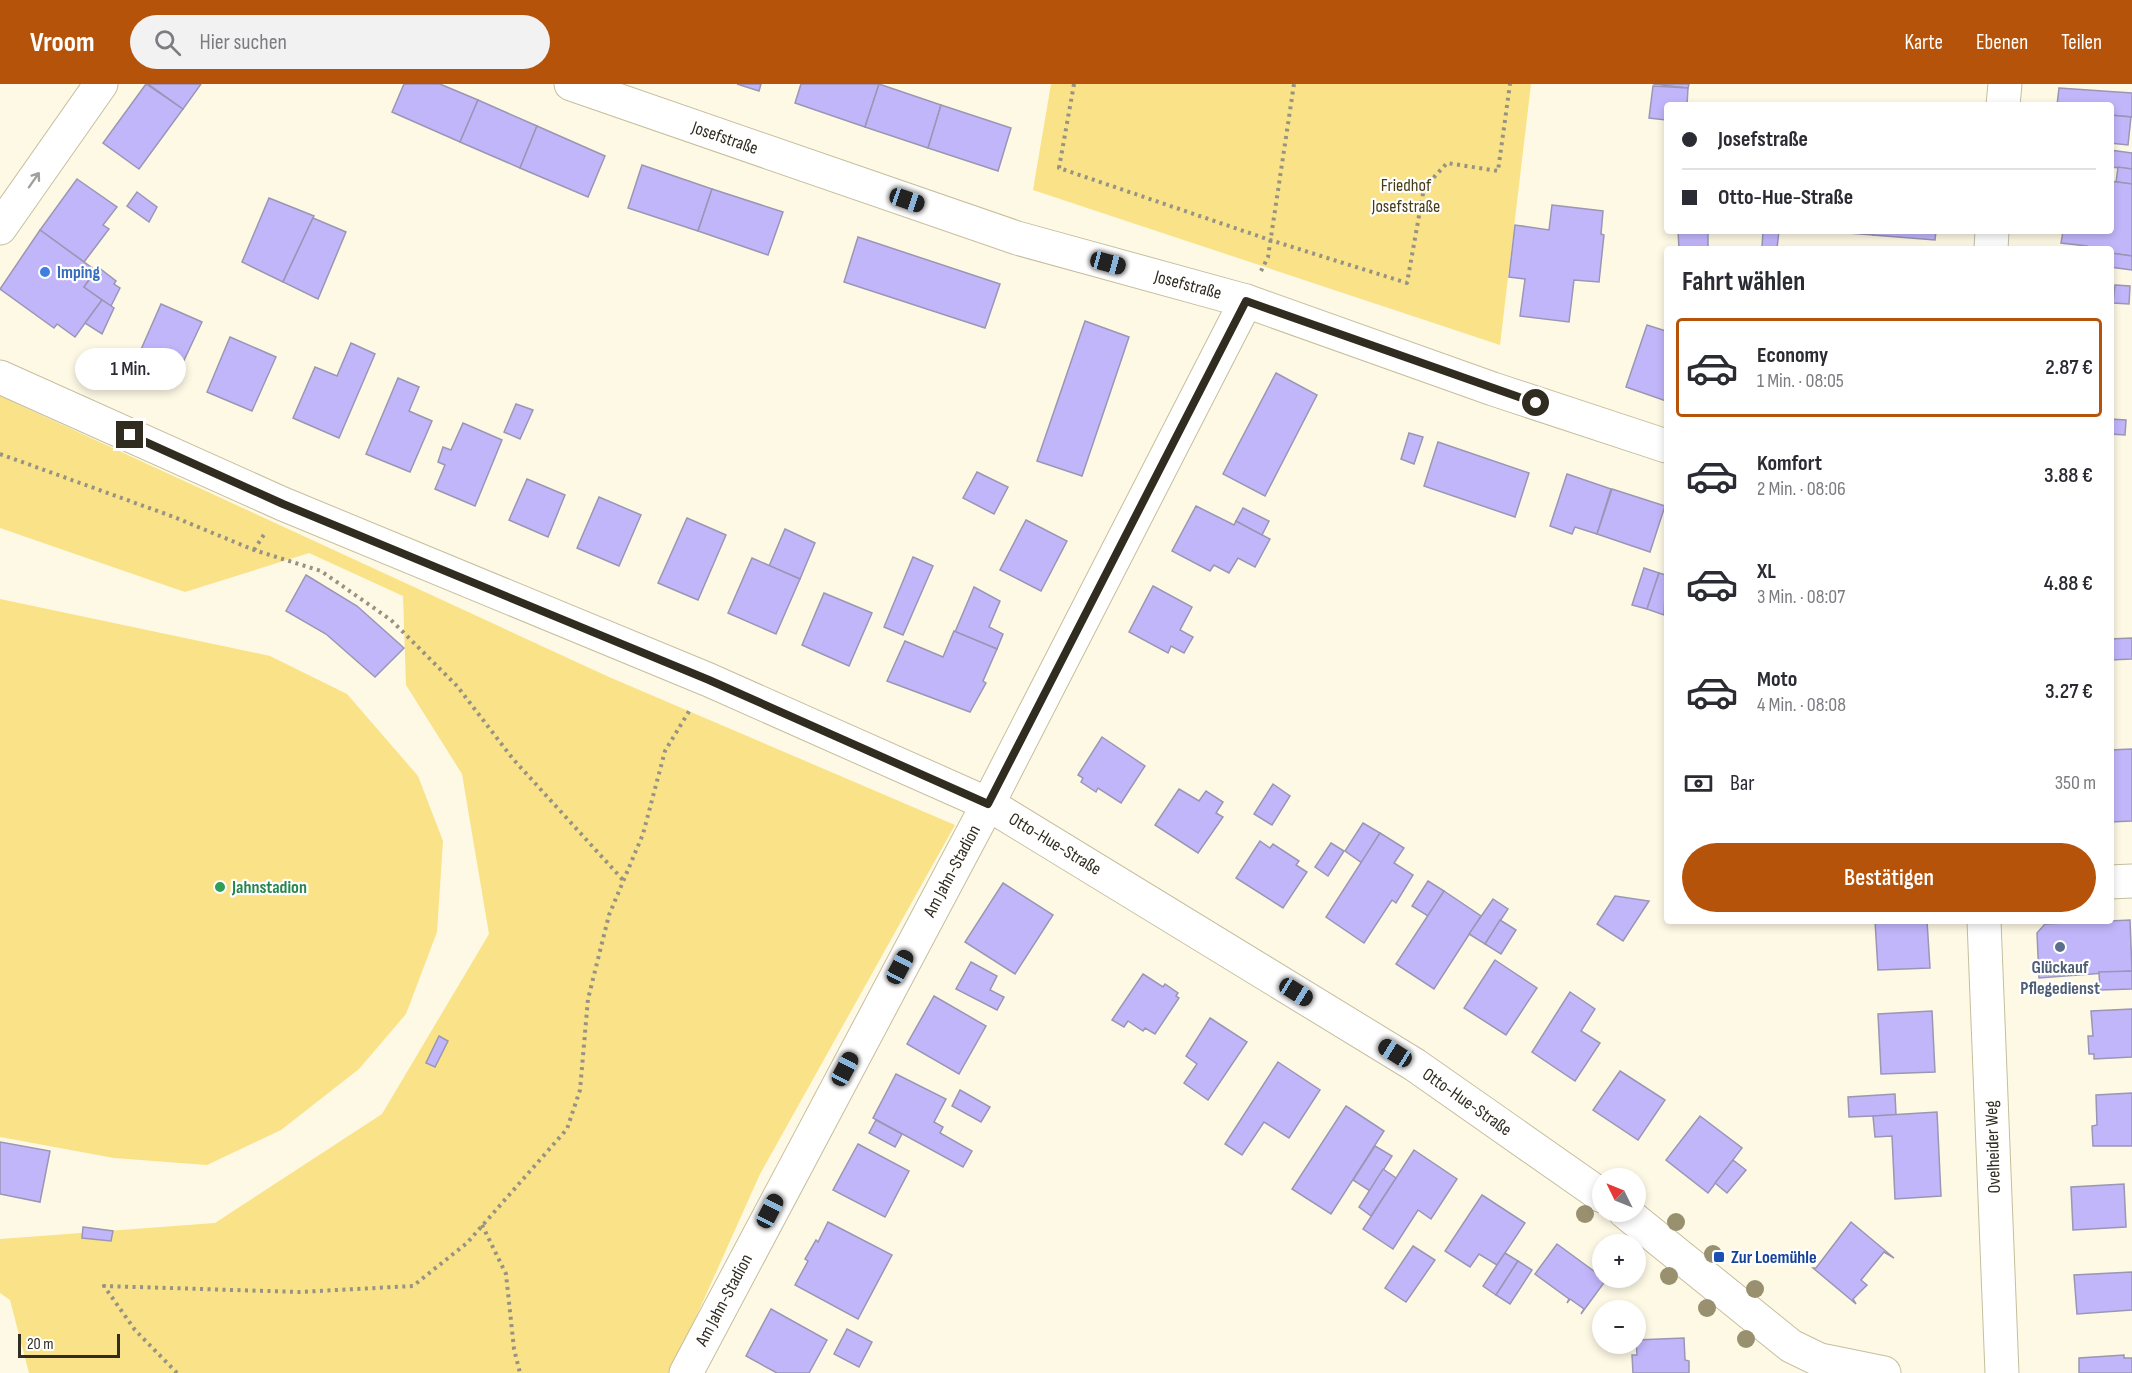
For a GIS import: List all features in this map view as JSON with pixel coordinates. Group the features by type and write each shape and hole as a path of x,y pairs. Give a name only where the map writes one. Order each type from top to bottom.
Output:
{"street":[{"path":"0,228 101,84"},
{"name":"Josefstraße","path":"571,84 1017,238 1246,301 1664,445"},
{"path":"2003,102 2005,84"},
{"name":"Am Jahn-Stadion","path":"686,1373 988,804 1246,301"},
{"name":"Otto-Hue-Straße","path":"0,377 283,504 709,680 988,804 1415,1065 1592,1189"},
{"path":"2114,882 2132,880"},
{"name":"Ovelheider Weg","path":"1984,924 2002,1373"},
{"path":"1637,1222 1791,1346 1820,1360 1884,1373"}],"path":[{"path":"1074,84 1059,168 1407,284 1424,188 1447,163 1498,171 1510,84"},
{"path":"1246,301 1268,257 1294,84"},
{"path":"0,454 174,517 254,550 321,571 330,577 391,620 457,686 513,759 624,880"},
{"path":"177,1373 135,1330 104,1286 299,1292 413,1286 467,1244 567,1129 580,1090 588,999 609,915 643,834 665,751 709,680"},
{"path":"482,1225 506,1274 514,1348 520,1373"}],"green space":[{"name":"Friedhof Josefstraße","path":"1051,84 1531,84 1500,345 1033,190"},
{"path":"0,396 609,677 955,825 760,1174 671,1373 29,1373 10,1300 0,1293 0,1239 215,1223 382,1114 489,934 462,774 406,685 403,596 309,553 185,592 0,528"},
{"name":"Jahnstadion","path":"0,599 270,656 347,694 418,776 443,841 437,932 406,1014 359,1069 281,1130 207,1165 114,1158 0,1137"}],"building":[{"path":"146,84 183,109 139,169 103,143"},
{"path":"148,84 201,84 183,109"},
{"path":"404,84 440,84 478,100 460,142 392,112"},
{"path":"737,84 761,84 759,91"},
{"path":"801,84 879,84 865,127 795,103"},
{"path":"879,84 941,105 928,148 865,127"},
{"path":"1653,84 1689,84 1688,88"},
{"path":"1653,86 1688,88 1687,102 1664,102 1664,120 1649,118"},
{"path":"2059,88 2132,93 2132,117 2114,115 2114,102 2057,102"},
{"path":"478,100 537,126 520,168 460,142"},
{"path":"941,105 1011,128 998,171 928,148"},
{"path":"2114,115 2131,117 2128,145 2114,143"},
{"path":"537,126 605,156 588,197 520,168"},
{"path":"2114,151 2132,153 2132,169 2114,167"},
{"path":"642,165 712,189 698,231 628,208"},
{"path":"2118,167 2132,169 2132,184 2116,182"},
{"path":"77,179 117,207 103,225 109,229 84,262 40,230"},
{"path":"2114,182 2132,184 2132,256 2114,254 2114,246 2061,243 2062,234 2114,234"},
{"path":"712,189 783,212 768,255 698,231"},
{"path":"137,192 157,207 149,222 127,206"},
{"path":"269,198 314,216 283,282 242,262"},
{"path":"1552,205 1603,211 1601,234 1604,235 1599,282 1574,280 1569,322 1520,316 1525,279 1509,277 1515,225 1549,230"},
{"path":"313,218 346,232 318,299 283,282"},
{"path":"40,230 95,270 84,287 102,300 75,337 57,324 54,328 0,289"},
{"path":"1678,234 1708,234 1708,246 1679,246"},
{"path":"1763,234 1779,234 1777,246 1762,246"},
{"path":"1873,234 1936,234 1935,240"},
{"path":"858,237 1000,284 985,328 844,282"},
{"path":"2114,253 2132,256 2132,270 2114,268"},
{"path":"98,267 116,281 114,284 120,288 111,306 84,287"},
{"path":"2115,285 2130,286 2129,304 2114,303"},
{"path":"102,300 114,308 102,334 85,323"},
{"path":"161,304 202,322 179,371 139,354"},
{"path":"1085,321 1129,337 1082,476 1037,461"},
{"path":"1647,325 1664,330 1664,400 1626,387"},
{"path":"230,337 276,357 252,411 207,392"},
{"path":"351,343 375,354 339,438 293,418 315,367 337,376"},
{"path":"1276,373 1317,395 1265,496 1223,474"},
{"path":"398,378 419,387 409,411 432,421 410,472 366,454"},
{"path":"516,404 533,410 520,439 504,432"},
{"path":"2114,419 2126,420 2125,435 2114,434"},
{"path":"463,423 502,440 475,506 435,489 445,465 438,462 443,447 451,450"},
{"path":"1409,433 1423,437 1414,464 1401,459"},
{"path":"1438,442 1529,473 1515,517 1424,486"},
{"path":"977,472 1008,487 994,514 963,498"},
{"path":"1567,474 1611,489 1597,534 1575,527 1572,534 1550,526"},
{"path":"527,479 565,495 548,537 509,520"},
{"path":"1612,489 1664,506 1650,552 1597,534"},
{"path":"599,497 641,515 619,566 577,548"},
{"path":"1196,506 1234,525 1236,521 1270,539 1255,567 1238,558 1229,573 1214,565 1210,571 1172,551"},
{"path":"1243,508 1269,521 1262,535 1236,521"},
{"path":"687,518 726,535 698,600 658,583"},
{"path":"1026,520 1067,541 1041,591 1000,570"},
{"path":"785,529 815,543 800,579 769,566"},
{"path":"913,557 933,566 903,635 884,627"},
{"path":"752,558 800,579 776,634 728,613"},
{"path":"1644,568 1659,573 1647,609 1632,605"},
{"path":"1659,573 1664,574 1664,615 1647,609"},
{"path":"306,575 357,606 404,648 375,677 326,634 286,611"},
{"path":"1153,586 1192,607 1180,630 1193,637 1184,653 1171,646 1168,653 1129,632"},
{"path":"974,587 1000,601 989,627 1003,634 997,649 955,632"},
{"path":"824,593 872,613 849,666 802,645"},
{"path":"954,631 997,649 983,681 986,683 970,712 887,681 905,641 943,657"},
{"path":"2132,638 2132,659 2114,660 2114,639"},
{"path":"1102,737 1145,766 1121,803 1098,788 1096,792 1081,782 1083,778 1078,775"},
{"path":"2132,749 2132,821 2114,822 2114,750"},
{"path":"1273,784 1290,796 1272,825 1254,814"},
{"path":"1179,789 1199,801 1206,791 1223,802 1216,813 1223,817 1198,853 1155,825"},
{"path":"1363,823 1380,833 1362,863 1345,851"},
{"path":"1380,833 1404,848 1394,863 1413,875 1396,903 1392,900 1364,943 1326,917"},
{"path":"1260,841 1270,848 1273,844 1299,861 1296,865 1307,872 1283,908 1236,878"},
{"path":"1331,843 1344,851 1328,876 1315,867"},
{"path":"1428,881 1444,891 1428,916 1412,906"},
{"path":"1003,883 1053,915 1015,974 965,942"},
{"path":"1444,891 1481,916 1434,989 1396,964"},
{"path":"1615,896 1649,901 1623,941 1597,924"},
{"path":"1493,899 1508,909 1485,944 1469,934"},
{"path":"1500,920 1516,930 1501,954 1485,944"},
{"path":"2130,920 2132,971 2039,978 2037,933 2045,924 2114,924 2114,921"},
{"path":"1875,924 1927,924 1930,968 1878,970"},
{"path":"1495,960 1537,988 1506,1035 1464,1008"},
{"path":"971,962 997,976 990,990 1004,997 997,1010 956,989"},
{"path":"2132,971 2132,989 2100,990 2099,972"},
{"path":"1143,974 1163,987 1165,984 1178,993 1176,996 1179,998 1155,1034 1145,1028 1143,1031 1128,1021 1124,1027 1112,1020"},
{"path":"1570,992 1595,1009 1581,1031 1600,1043 1575,1081 1532,1052"},
{"path":"934,996 986,1026 959,1074 907,1044"},
{"path":"2132,1009 2132,1057 2094,1059 2094,1054 2089,1054 2088,1036 2093,1036 2091,1011"},
{"path":"1932,1011 1935,1072 1881,1074 1878,1014"},
{"path":"1210,1018 1247,1042 1208,1100 1184,1083 1197,1064 1186,1056"},
{"path":"439,1036 448,1041 435,1067 426,1063"},
{"path":"1278,1062 1320,1090 1289,1138 1264,1122 1242,1155 1225,1144"},
{"path":"1620,1071 1665,1100 1638,1140 1593,1110"},
{"path":"896,1074 946,1099 934,1122 943,1127 940,1133 972,1151 963,1167 873,1118"},
{"path":"960,1090 990,1107 981,1122 952,1106"},
{"path":"2132,1093 2132,1146 2093,1146 2092,1126 2097,1125 2096,1095"},
{"path":"1895,1094 1896,1115 1849,1117 1848,1097"},
{"path":"1346,1106 1384,1131 1331,1214 1292,1189"},
{"path":"1937,1112 1941,1196 1895,1199 1892,1136 1875,1137 1873,1116"},
{"path":"1700,1116 1742,1148 1708,1193 1666,1160"},
{"path":"876,1120 902,1134 895,1147 869,1133"},
{"path":"0,1142 50,1151 40,1202 0,1194"},
{"path":"858,1144 909,1171 885,1217 833,1190"},
{"path":"1375,1146 1392,1156 1370,1191 1353,1180"},
{"path":"1414,1150 1457,1179 1431,1219 1418,1210 1393,1249 1363,1229"},
{"path":"1733,1160 1746,1170 1727,1193 1715,1183"},
{"path":"1383,1169 1396,1178 1371,1216 1359,1207"},
{"path":"2124,1184 2126,1227 2073,1230 2071,1187"},
{"path":"1482,1195 1525,1223 1497,1265 1479,1254 1470,1267 1445,1251"},
{"path":"828,1222 892,1255 858,1319 795,1285 808,1261 805,1259 816,1240 818,1242"},
{"path":"1851,1222 1894,1258 1884,1252 1861,1280 1867,1285 1853,1299 1856,1304 1813,1268 1816,1268"},
{"path":"83,1227 113,1231 111,1241 82,1238"},
{"path":"1557,1244 1592,1270 1592,1288 1600,1288 1581,1314 1584,1309 1570,1299 1567,1303 1569,1299 1535,1274"},
{"path":"1413,1246 1435,1260 1406,1302 1385,1288"},
{"path":"1505,1253 1518,1261 1496,1295 1483,1286"},
{"path":"1518,1261 1532,1270 1510,1304 1496,1295"},
{"path":"2132,1272 2132,1310 2077,1314 2074,1275"},
{"path":"771,1309 827,1340 809,1373 777,1373 746,1356"},
{"path":"847,1329 872,1342 859,1367 834,1354"},
{"path":"1684,1338 1685,1360 1689,1361 1689,1373 1633,1373 1632,1355 1646,1354 1646,1340"},
{"path":"2124,1355 2124,1358 2132,1358 2132,1373 2079,1373 2079,1358"}],"place":[{"name":"Imping","path":"45,272"},
{"name":"Jahnstadion","path":"220,887"},
{"name":"Glückauf Pflegedienst","path":"2060,947"},
{"name":"Zur Loemühle","path":"1719,1257"}],"route":[{"path":"130,435 283,504 709,680 988,804 1246,301 1536,403"}]}
